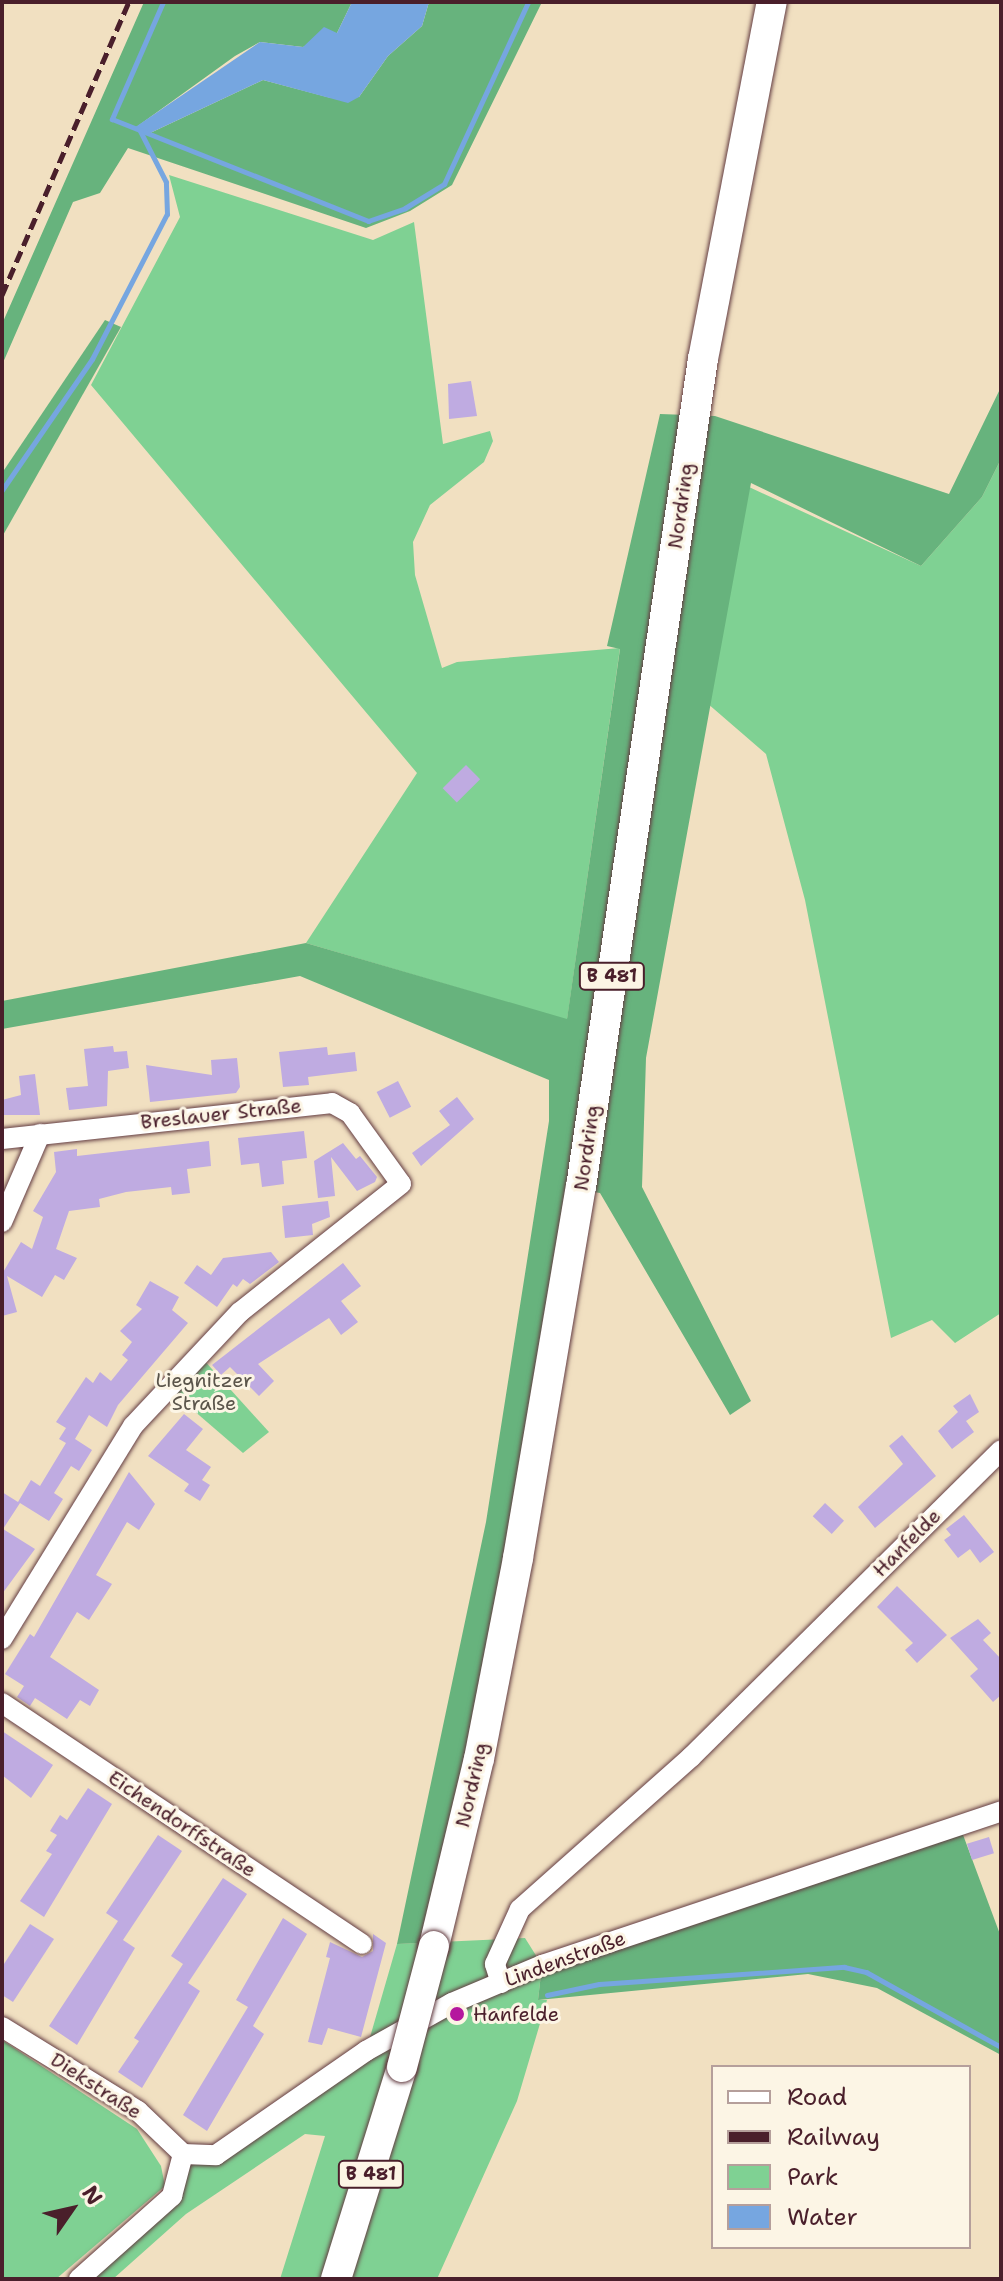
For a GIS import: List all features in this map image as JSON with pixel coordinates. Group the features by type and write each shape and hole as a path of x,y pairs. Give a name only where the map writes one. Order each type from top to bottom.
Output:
{"main road":[{"name":"Nordring","path":"336,2279 402,2067 434,1946 479,1759 521,1543 581,1187 703,359 772,2"}],"street":[{"name":"Breslauer Straße","path":"2,1139 332,1103 350,1113 401,1184 240,1312 143,1414 2,1639"},
{"path":"2,1222 40,1134"},
{"name":"Hanfelde","path":"501,1983 495,1964 520,1909 691,1757 1001,1450"},
{"name":"Eichendorffstraße","path":"2,1703 362,1944"},
{"name":"Lindenstraße","path":"183,2154 216,2155 366,2051 452,2003 501,1983 1001,1811"},
{"name":"Diekstraße","path":"2,2027 138,2111 183,2154"},
{"path":"79,2279 172,2196 183,2154"}],"green space":[{"path":"144,2 352,2 337,33 303,47 260,42 235,56 135,128 148,134 263,80 331,98 359,97 388,56 422,26 429,2 542,2 452,185 410,211 366,228 128,148 100,193 73,202 2,365 2,324"},
{"path":"169,175 373,240 414,222 443,444 490,431 493,441 484,462 430,505 413,542 415,575 442,668 457,662 620,648 567,1020 306,943 417,773 91,385 180,217"},
{"path":"105,320 121,327 2,537 2,473"},
{"path":"1001,387 1001,459 982,497 921,566 751,483 646,1058 642,1187 751,1401 730,1415 600,1193 569,1188 480,1693 421,1943 397,1944 486,1522 549,1121 549,1080 300,976 2,1029 2,1001 306,943 567,1019 620,649 607,646 660,414 715,416 949,494"},
{"path":"1001,459 1001,1313 955,1343 932,1320 891,1338 805,900 766,754 707,703 749,487 921,566 982,497"},
{"name":"Liegnitzer Straße","path":"202,1358 269,1432 243,1453 171,1391"},
{"path":"959,1824 1001,1937 1001,2055 877,1988 808,1974 538,2000 542,1965"},
{"path":"525,1938 542,1965 538,2000 547,2000 517,2101 437,2279 280,2279 325,2136 305,2134 186,2214 113,2279 79,2279 172,2196 183,2154 200,2156 366,2051 397,1944"},
{"path":"2,2040 137,2129 161,2166 165,2186 56,2279 2,2279"}],"water":[{"path":"352,2 429,2 422,26 388,56 359,97 348,103 263,80 148,134 134,128 260,42 303,47 324,27 337,33"}],"building":[{"path":"471,381 477,416 449,419 448,384"},
{"path":"466,765 480,779 457,802 443,788"},
{"path":"113,1046 114,1052 127,1051 129,1068 108,1071 107,1106 69,1110 66,1088 88,1086 84,1049"},
{"path":"327,1047 328,1055 355,1052 357,1071 308,1077 309,1085 283,1087 279,1052"},
{"path":"237,1058 240,1087 236,1093 150,1102 146,1065 212,1075 211,1060"},
{"path":"35,1074 40,1115 2,1115 2,1100 21,1095 19,1076"},
{"path":"398,1081 411,1107 390,1118 377,1092"},
{"path":"457,1097 474,1119 421,1166 412,1153 450,1125 439,1111"},
{"path":"304,1131 307,1158 282,1161 284,1184 262,1187 259,1163 241,1165 238,1138"},
{"path":"209,1141 211,1166 187,1169 190,1193 172,1195 171,1187 126,1192 99,1199 100,1207 69,1211 56,1249 77,1258 64,1280 55,1275 42,1297 7,1276 17,1312 2,1316 2,1274 21,1242 32,1249 43,1217 33,1211 56,1172 54,1152 77,1149 77,1156"},
{"path":"343,1143 356,1159 360,1156 377,1177 375,1182 357,1191 331,1157 335,1196 318,1198 314,1161"},
{"path":"328,1201 330,1217 312,1224 313,1235 285,1238 282,1206"},
{"path":"271,1252 279,1262 250,1284 243,1279 237,1287 233,1284 217,1307 184,1283 197,1265 211,1275 223,1258"},
{"path":"343,1263 361,1286 341,1301 358,1322 341,1335 329,1318 258,1364 274,1381 259,1396 230,1367 221,1375 212,1365"},
{"path":"150,1281 179,1297 172,1310 188,1323 118,1405 107,1427 89,1415 75,1439 92,1450 79,1471 71,1466 54,1493 63,1499 49,1521 20,1503 3,1529 35,1549 2,1594 2,1492 18,1502 31,1480 40,1486 66,1443 59,1439 66,1428 56,1422 86,1377 93,1383 100,1372 111,1381 128,1360 122,1355 132,1342 120,1331 142,1309 136,1305"},
{"path":"970,1394 979,1412 966,1421 974,1432 952,1449 938,1431 958,1412 953,1406"},
{"path":"184,1414 203,1429 186,1450 211,1467 202,1480 210,1485 200,1501 184,1491 189,1484 148,1456"},
{"path":"902,1435 936,1476 875,1528 858,1507 903,1464 889,1446"},
{"path":"129,1472 155,1504 139,1530 127,1522 96,1575 112,1584 89,1620 77,1612 50,1657 99,1690 90,1706 80,1700 67,1719 35,1698 30,1706 17,1697 24,1686 5,1674 30,1634 34,1637"},
{"path":"825,1503 844,1521 832,1534 813,1516"},
{"path":"964,1515 994,1552 980,1563 970,1549 958,1558 944,1540 951,1535 946,1529"},
{"path":"897,1586 947,1635 917,1663 905,1650 913,1643 877,1607"},
{"path":"978,1619 991,1633 983,1640 1001,1659 1001,1695 993,1702 970,1676 978,1669 950,1638"},
{"path":"2,1731 53,1765 31,1798 2,1775"},
{"path":"88,1788 112,1804 44,1917 20,1901 52,1854 46,1851 57,1835 50,1831 60,1815 67,1820"},
{"path":"158,1835 182,1851 123,1940 135,1948 77,2045 49,2026 118,1921 106,1913"},
{"path":"989,1837 994,1853 972,1860 967,1844"},
{"path":"223,1878 247,1894 188,1983 200,1991 142,2088 118,2072 139,2041 134,2038 183,1964 171,1956"},
{"path":"283,1918 307,1934 253,2026 264,2034 207,2131 183,2115 248,2007 236,2000"},
{"path":"30,1924 54,1939 13,2002 2,1995 2,1967"},
{"path":"373,1934 386,1943 361,2037 328,2028 322,2045 308,2042 330,1958 326,1957 330,1942 362,1957 373,1951"}],"waterway":[{"path":"163,2 112,119 368,221 405,208 444,184 528,2"},
{"path":"2,490 92,359 167,214 166,182 140,131"},
{"path":"547,1995 599,1984 844,1967 866,1972 1001,2047"}],"railway":[{"path":"2,295 129,2"}],"place":[{"name":"Hanfelde","path":"457,2014"}]}
